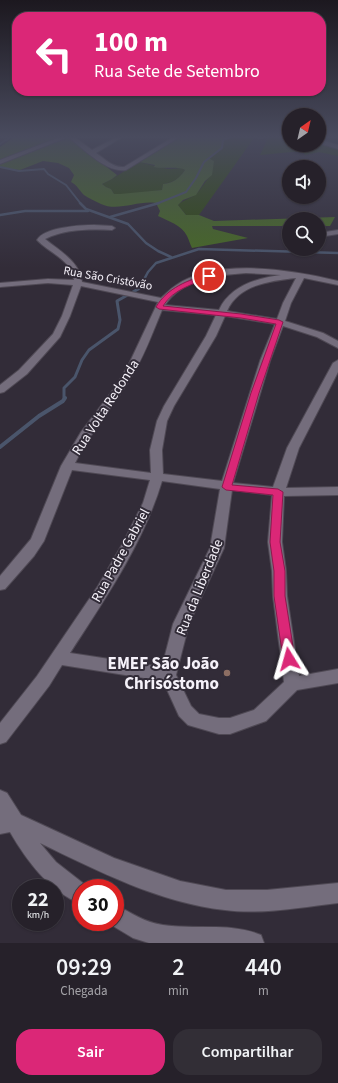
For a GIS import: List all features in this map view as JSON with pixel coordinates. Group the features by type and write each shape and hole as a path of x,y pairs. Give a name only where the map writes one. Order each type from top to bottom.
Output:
{"street":[{"path":"0,390 34,361 57,335 66,316 78,282 77,273 68,261 41,240 42,238 65,230 84,227 112,228"},
{"path":"326,235 338,232"},
{"name":"Rua Volta Redonda","path":"0,585 37,540 67,466 91,424 109,403 132,370 161,304 174,291 186,284 209,276 258,270 302,275 338,283"},
{"name":"Rua Padre Gabriel","path":"0,736 43,681 103,590 130,543 150,503 158,478 156,450 162,421 169,406 211,336 220,313 227,301 240,290 249,285 271,279 302,275"},
{"name":"Rua da Liberdade","path":"168,675 181,624 217,548 226,487 255,393 279,322 287,302 302,275"},
{"name":"Rua São Cristóvão","path":"0,285 48,281 78,282 161,304 279,322 320,333 338,345"},
{"path":"292,684 280,596 279,571 275,542 278,492 293,448 338,363"},
{"path":"67,466 226,487 278,492 338,491"},
{"path":"58,658 168,675 185,711 194,720 219,726 230,726 260,716 292,684 338,676"},
{"path":"0,799 8,823 33,852 59,878 72,887"},
{"path":"8,823 111,867 180,891 226,900 267,900 338,893"},
{"path":"124,921 163,940 224,938 253,943"}],"green space":[{"path":"72,180 110,180 102,184 111,189 114,194 120,194 162,190 163,184 175,180 206,180 196,195 183,200 178,205 186,215 199,215 214,221 282,219 282,226 212,226 213,229 248,238 192,248 185,232 182,229 158,216 160,211 156,203 142,203 114,207 108,206 84,195 71,182"},
{"path":"110,180 176,180 163,184 162,190 130,194 114,194 111,189 102,184"},
{"path":"207,180 224,180 199,215 187,216 178,205 199,191"},
{"path":"326,217 335,217 330,226 326,226"}],"waterway":[{"path":"58,180 66,185 81,204"},
{"path":"157,204 186,192 195,180"},
{"path":"81,204 86,209 128,224 146,243 171,257"},
{"path":"110,217 157,204"},
{"path":"0,215 25,211 88,211"},
{"path":"139,288 148,272 156,263 199,249 338,253"},
{"path":"64,399 64,388 75,377 82,360 89,350 118,329 120,320 117,301 139,288"},
{"path":"0,447 39,416 63,401 65,398"}],"place":[{"name":"EMEF São João Chrisóstomo","path":"227,673"}],"route":[{"path":"209,276 179,287 163,301 159,307 241,316 279,322 265,361 226,487 278,492 275,542 279,571 280,596 289,659"}]}
